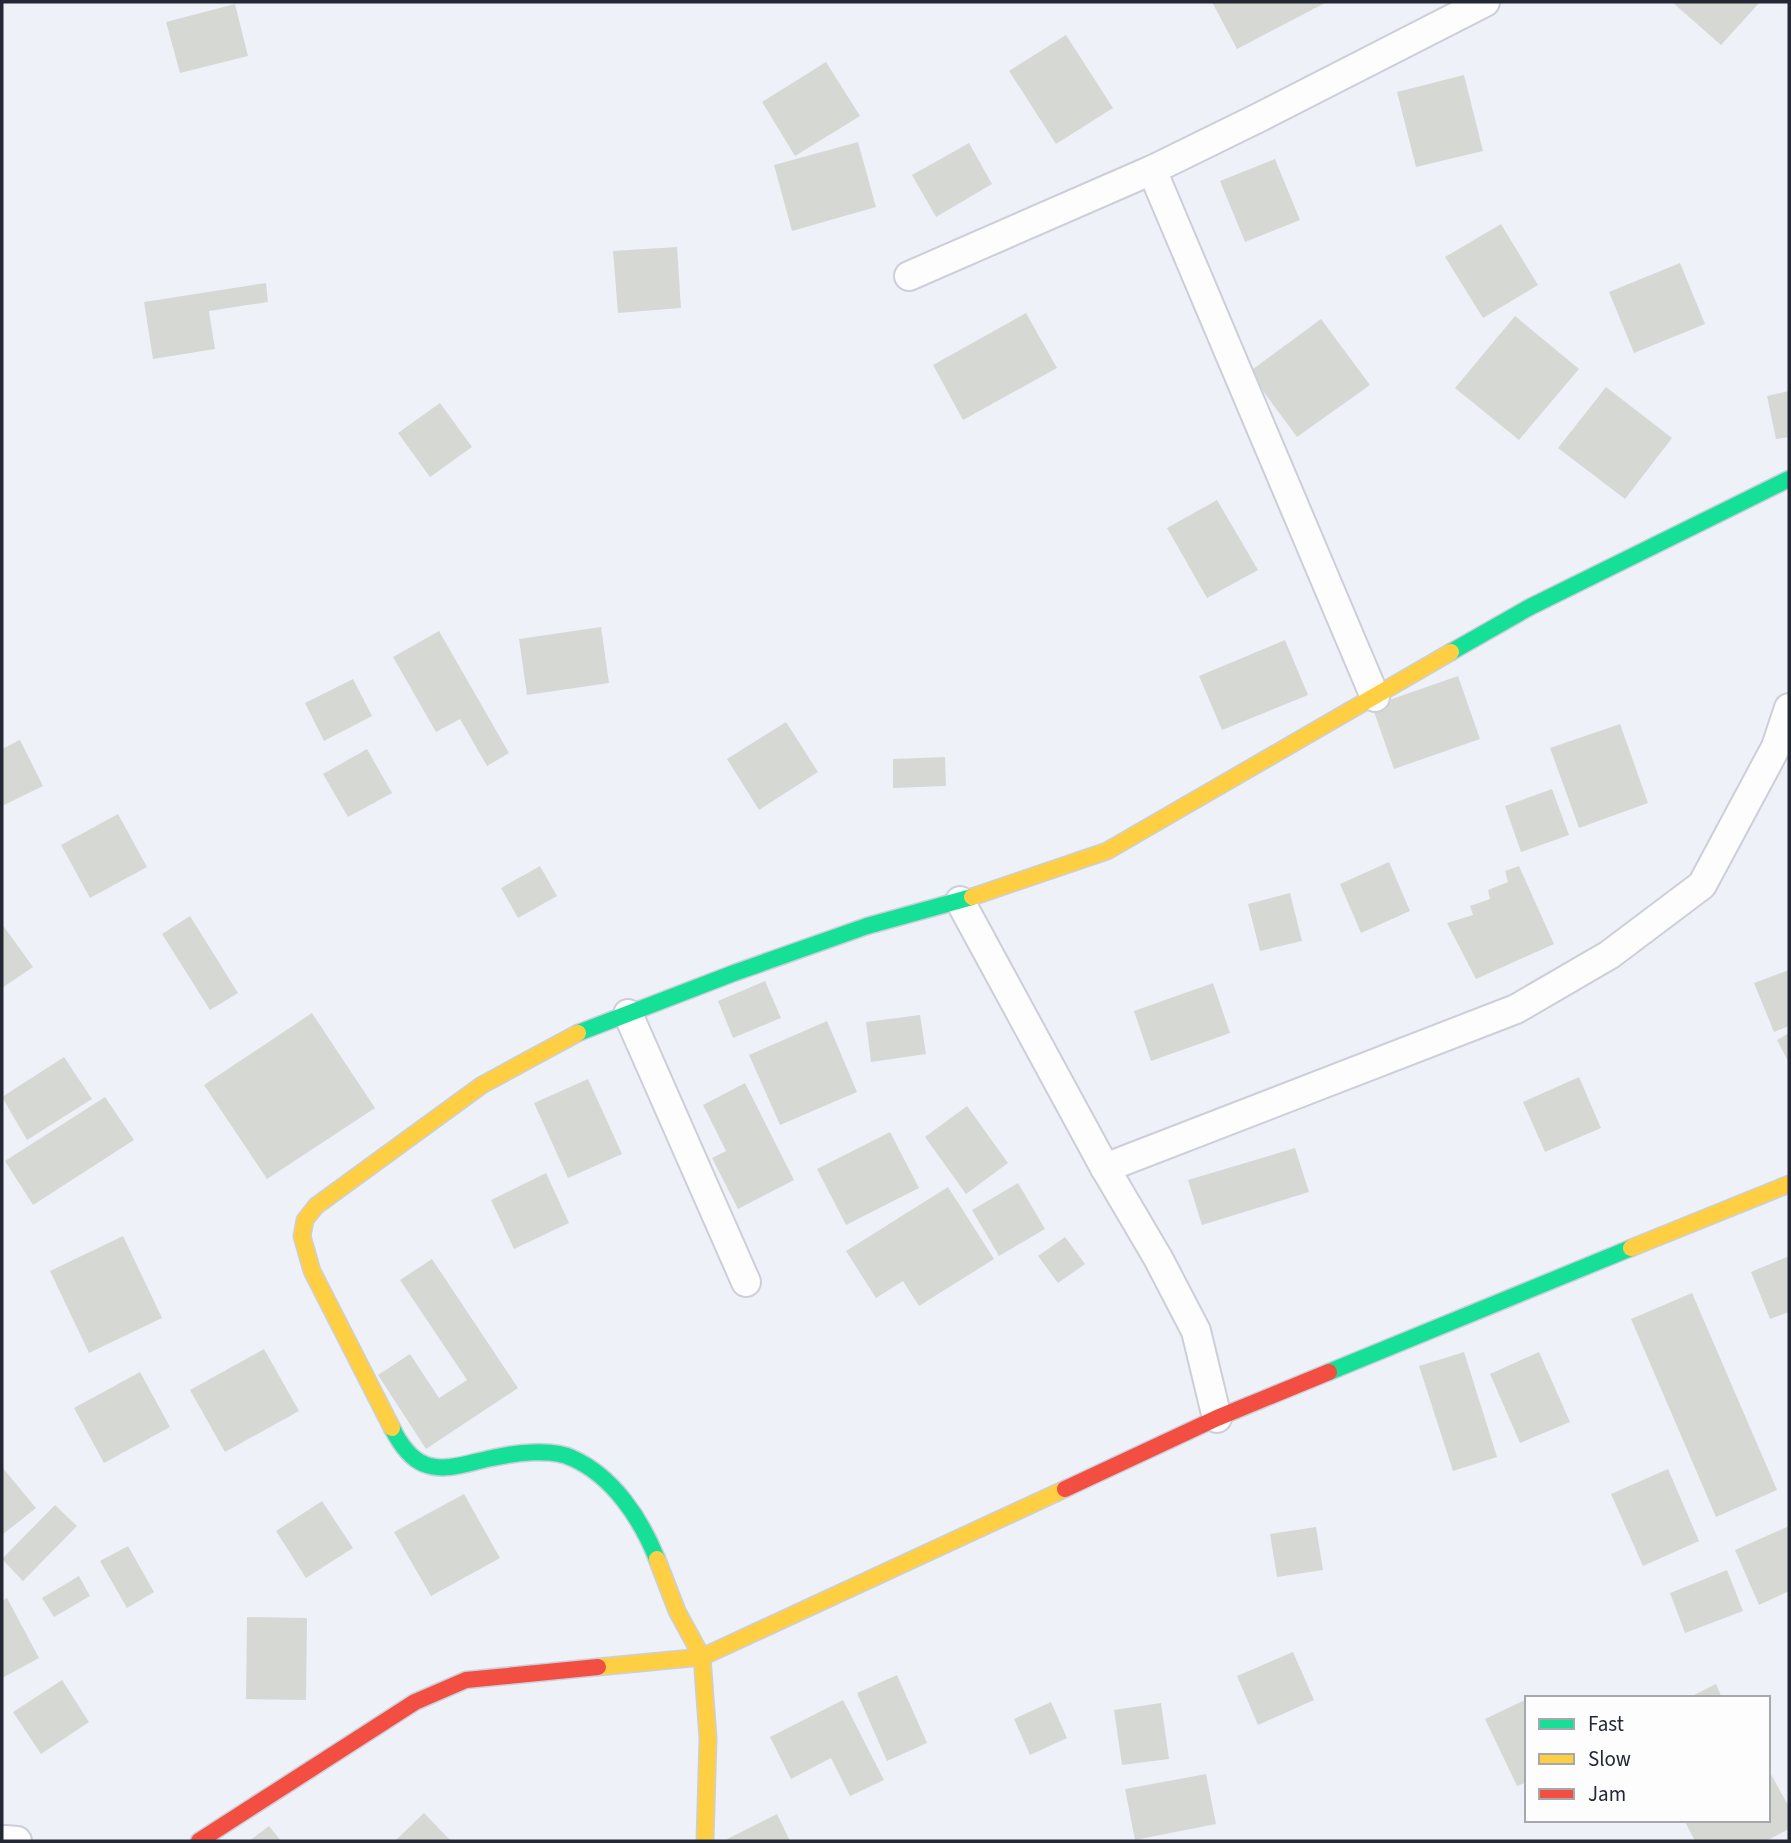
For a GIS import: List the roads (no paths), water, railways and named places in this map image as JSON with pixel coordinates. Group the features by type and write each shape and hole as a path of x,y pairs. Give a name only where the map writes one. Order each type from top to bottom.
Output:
{"street":[{"path":"909,276 1152,170 1485,2"},
{"path":"1152,170 1376,697"},
{"path":"705,1841 708,1738 702,1657 677,1611 646,1531 609,1483 571,1457 522,1451 445,1468 423,1464 401,1446 312,1271 302,1236 305,1220 316,1206 482,1085 567,1037 867,926 960,901 1107,850 1530,607 1789,479"},
{"path":"1105,1168 1516,1009 1609,955 1702,885 1776,747 1789,708"},
{"path":"960,901 1196,1331 1216,1418"},
{"path":"628,1014 747,1282"},
{"path":"199,1841 415,1702 466,1680 702,1657 1216,1418 1789,1184"}]}
